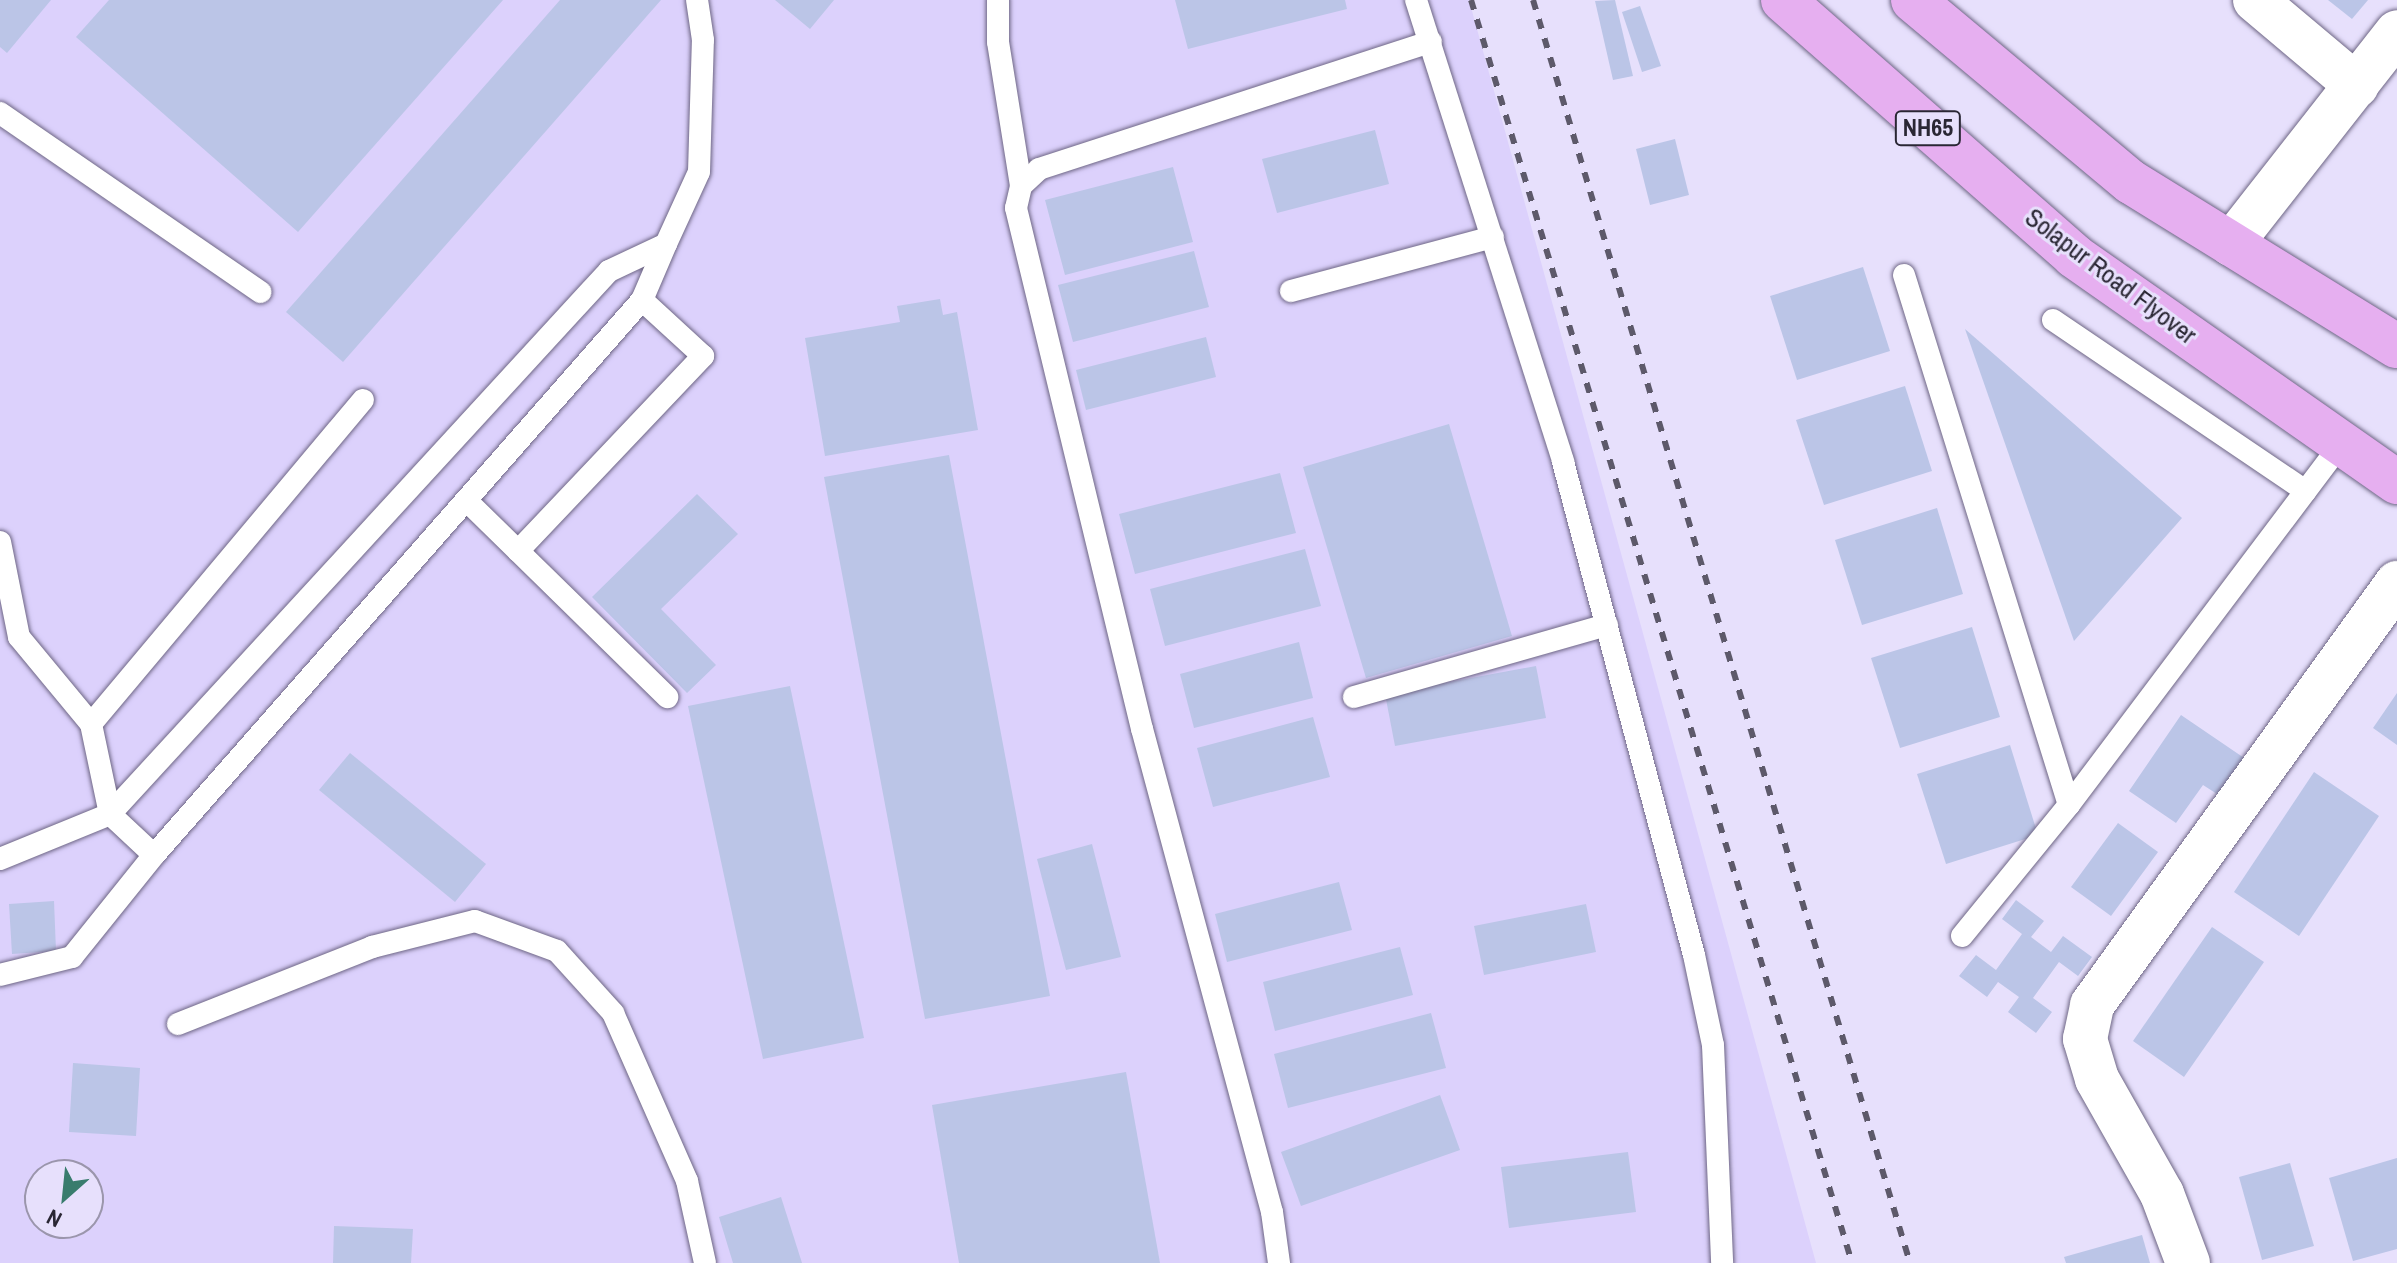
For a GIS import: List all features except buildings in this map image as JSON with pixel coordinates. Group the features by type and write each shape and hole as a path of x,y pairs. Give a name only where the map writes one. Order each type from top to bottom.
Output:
{"highway":[{"name":"Solapur Road Flyover","path":"1783,0 2074,256 2343,442"},
{"path":"1913,0 2131,182 2397,346"},
{"name":"NH65","path":"2343,442 2397,482"}],"street":[{"path":"2255,0 2357,86"},
{"path":"2231,244 2397,32"},
{"path":"2188,1263 2162,1194 2097,1079 2085,1039 2092,1005 2397,583"}],"lane":[{"path":"0,975 72,957 154,855 468,502 642,300 699,172 703,40 697,0"},
{"path":"998,0 998,42 1021,186 1016,208 1142,729 1272,1212 1279,1263"},
{"path":"1416,0 1493,237 1607,625 1713,1045 1722,1263"},
{"path":"1021,186 1061,161 1431,42"},
{"path":"0,113 260,292"},
{"path":"1291,291 1493,237"},
{"path":"0,859 110,814 609,271 666,244"},
{"path":"1904,275 2069,805"},
{"path":"518,551 703,356 642,300"},
{"path":"2053,320 2306,491"},
{"path":"91,724 363,400"},
{"path":"1962,936 2069,805 2343,442"},
{"path":"468,502 667,697"},
{"path":"0,542 19,637 91,724 110,814 154,855"},
{"path":"1354,697 1607,625"},
{"path":"178,1024 372,947 475,921 557,951 613,1013 687,1181 705,1263"}],"shaded area":[{"path":"0,0 1469,0 1816,1263 0,1263"}],"railway":[{"path":"1471,0 1852,1263"},
{"path":"1533,0 1910,1263"}]}
